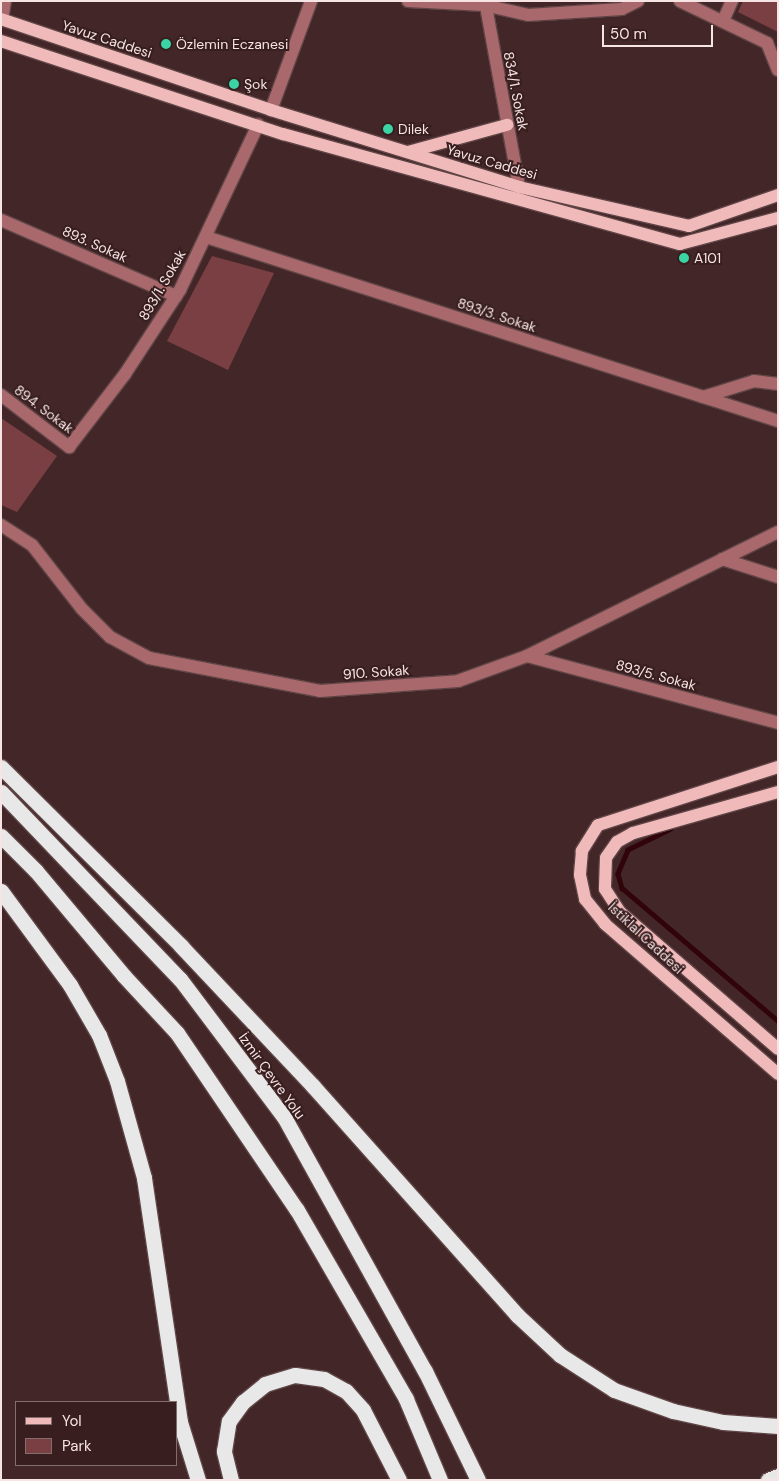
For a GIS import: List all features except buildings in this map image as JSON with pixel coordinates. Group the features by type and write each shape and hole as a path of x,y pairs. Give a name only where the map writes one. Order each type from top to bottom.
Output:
{"highway":[{"path":"1,767 182,946 313,1086 517,1315 560,1355 614,1390 673,1411 723,1422 778,1426"},
{"name":"İzmir Çevre Yolu","path":"1,792 180,979 284,1117 424,1371 478,1480"},
{"path":"1,836 36,871 124,976 177,1033 297,1210 406,1399 440,1480"},
{"path":"1,891 70,985 99,1035 117,1081 144,1178 177,1401"},
{"path":"232,1480 224,1451 229,1422 243,1402 265,1384 295,1375 324,1379 346,1391 364,1410 399,1480"},
{"path":"178,1408 180,1422 198,1480"}],"main road":[{"name":"Yavuz Caddesi","path":"2,20 271,110 519,187 689,226 778,195"},
{"path":"1,41 258,124 517,201 680,244 778,218"},
{"path":"407,152 507,125"},
{"name":"İstiklal Caddesi","path":"778,767 598,824 582,851 580,875 586,899 605,924 778,1074"},
{"name":"İstiklal Caddesi","path":"778,792 632,833 617,842 606,858 605,889 620,912 778,1049"}],"street":[{"path":"2,20 5,1"},
{"path":"271,110 311,1"},
{"path":"408,1 485,3 528,14 622,9 638,1"},
{"path":"680,1 723,22 772,41 778,70"},
{"path":"723,22 732,1"},
{"name":"834/1. Sokak","path":"485,3 519,187 517,201"},
{"name":"893/1. Sokak","path":"69,446 125,374 176,296 206,237 258,124"},
{"name":"893. Sokak","path":"1,220 176,296"},
{"name":"893/3. Sokak","path":"206,237 778,421"},
{"path":"703,397 754,382 778,384"},
{"name":"894. Sokak","path":"1,395 69,446"},
{"name":"910. Sokak","path":"1,525 32,545 82,609 110,637 148,658 320,691 458,681 527,656 778,532"},
{"path":"722,560 778,578"},
{"name":"893/5. Sokak","path":"527,656 778,723"}],"green space":[{"path":"743,1 778,1 778,32 738,12"},
{"path":"212,256 274,273 228,370 167,341"},
{"path":"1,418 57,456 17,512 1,505"}],"waterway":[{"path":"671,829 628,850 618,874 622,888 778,1021"}],"place":[{"name":"Özlemin Eczanesi","path":"166,44"},
{"name":"Şok","path":"234,84"},
{"name":"Dilek","path":"388,129"},
{"name":"A101","path":"684,258"}]}
